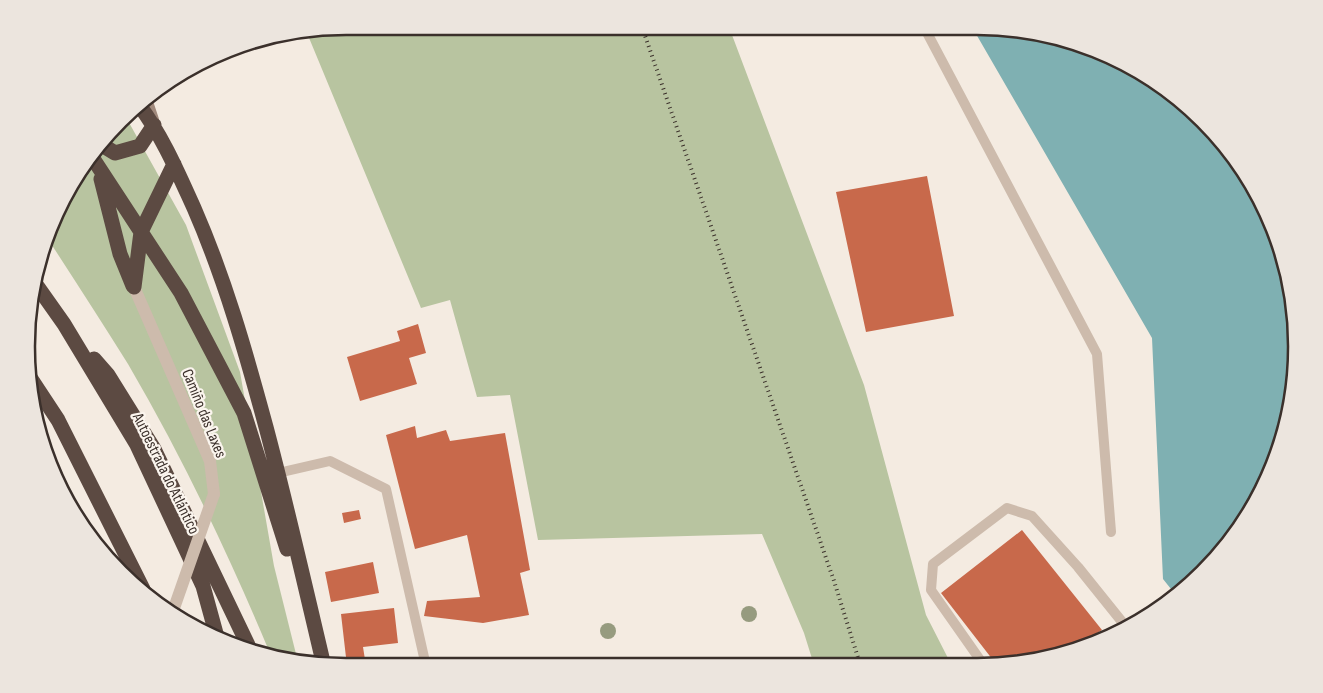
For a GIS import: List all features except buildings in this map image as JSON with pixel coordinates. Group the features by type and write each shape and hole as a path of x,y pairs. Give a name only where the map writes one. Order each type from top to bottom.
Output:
{"highway":[{"path":"143,110 154,125 174,164 210,245 248,360 278,473 322,657"},
{"path":"106,148 115,153 140,146 154,125"},
{"path":"95,162 181,293 244,414 321,656"},
{"path":"95,162 120,254 134,287"},
{"path":"134,287 141,232 174,164"},
{"name":"Autoestrada do Atlántico","path":"40,291 64,324 137,445 203,586 215,629"},
{"path":"64,324 108,375 154,449 246,641"},
{"path":"39,390 58,420 137,577"}],"main road":[{"path":"148,106 154,125"}],"street":[{"name":"Camiño das Laxes","path":"134,287 210,461 214,494 174,607"}],"lane":[{"path":"928,35 1097,354 1111,532"},
{"path":"278,473 330,461 386,489 424,658"},
{"path":"979,658 931,590 933,564 1007,508 1032,516 1078,567 1121,622"}],"green space":[{"path":"346,35 732,35 864,385 926,615 948,658 812,658 804,633 762,534 538,540 510,395 477,397 450,300 421,308 309,38"},
{"path":"129,123 186,225 240,372 274,566 296,653 267,647 221,541 186,469 128,364 52,246 67,209 87,173 112,141"}],"water":[{"path":"977,35 1017,38 1057,46 1096,59 1150,87 1197,126 1224,157 1236,173 1256,209 1271,246 1282,286 1288,346 1285,387 1277,427 1264,466 1236,520 1211,552 1171,590 1163,579 1152,338"}],"railway":[{"path":"645,35 834,581 858,658"}]}
